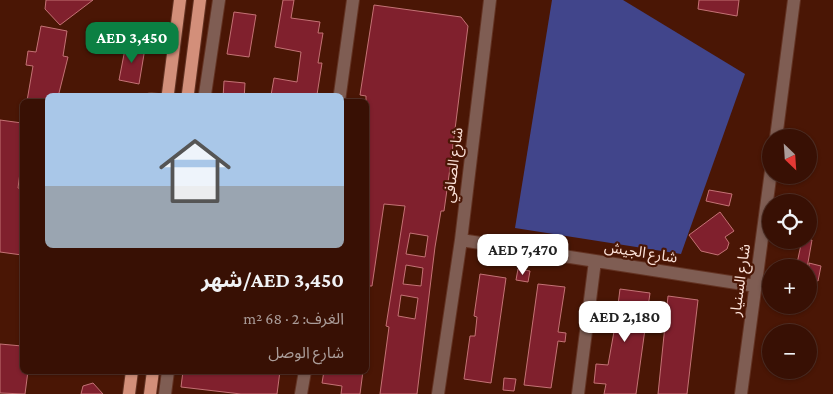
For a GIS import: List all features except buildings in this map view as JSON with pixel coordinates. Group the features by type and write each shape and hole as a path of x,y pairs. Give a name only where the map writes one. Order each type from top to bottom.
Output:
{"main road":[{"path":"161,99 180,0"},
{"path":"187,99 200,0"},
{"path":"128,394 131,374"},
{"path":"150,394 153,374"}],"street":[{"path":"204,99 219,0"},
{"path":"339,99 353,0"},
{"name":"شارع الصافي","path":"438,394 460,240 490,0"},
{"path":"777,129 794,0"},
{"name":"شارع السنيار","path":"741,394 769,184"},
{"name":"شارع الجيش","path":"460,240 756,286"},
{"path":"578,394 595,261"},
{"path":"165,394 168,374"},
{"path":"302,394 305,374"}],"shaded area":[{"path":"552,0 623,0 745,74 681,254 515,228"}]}
